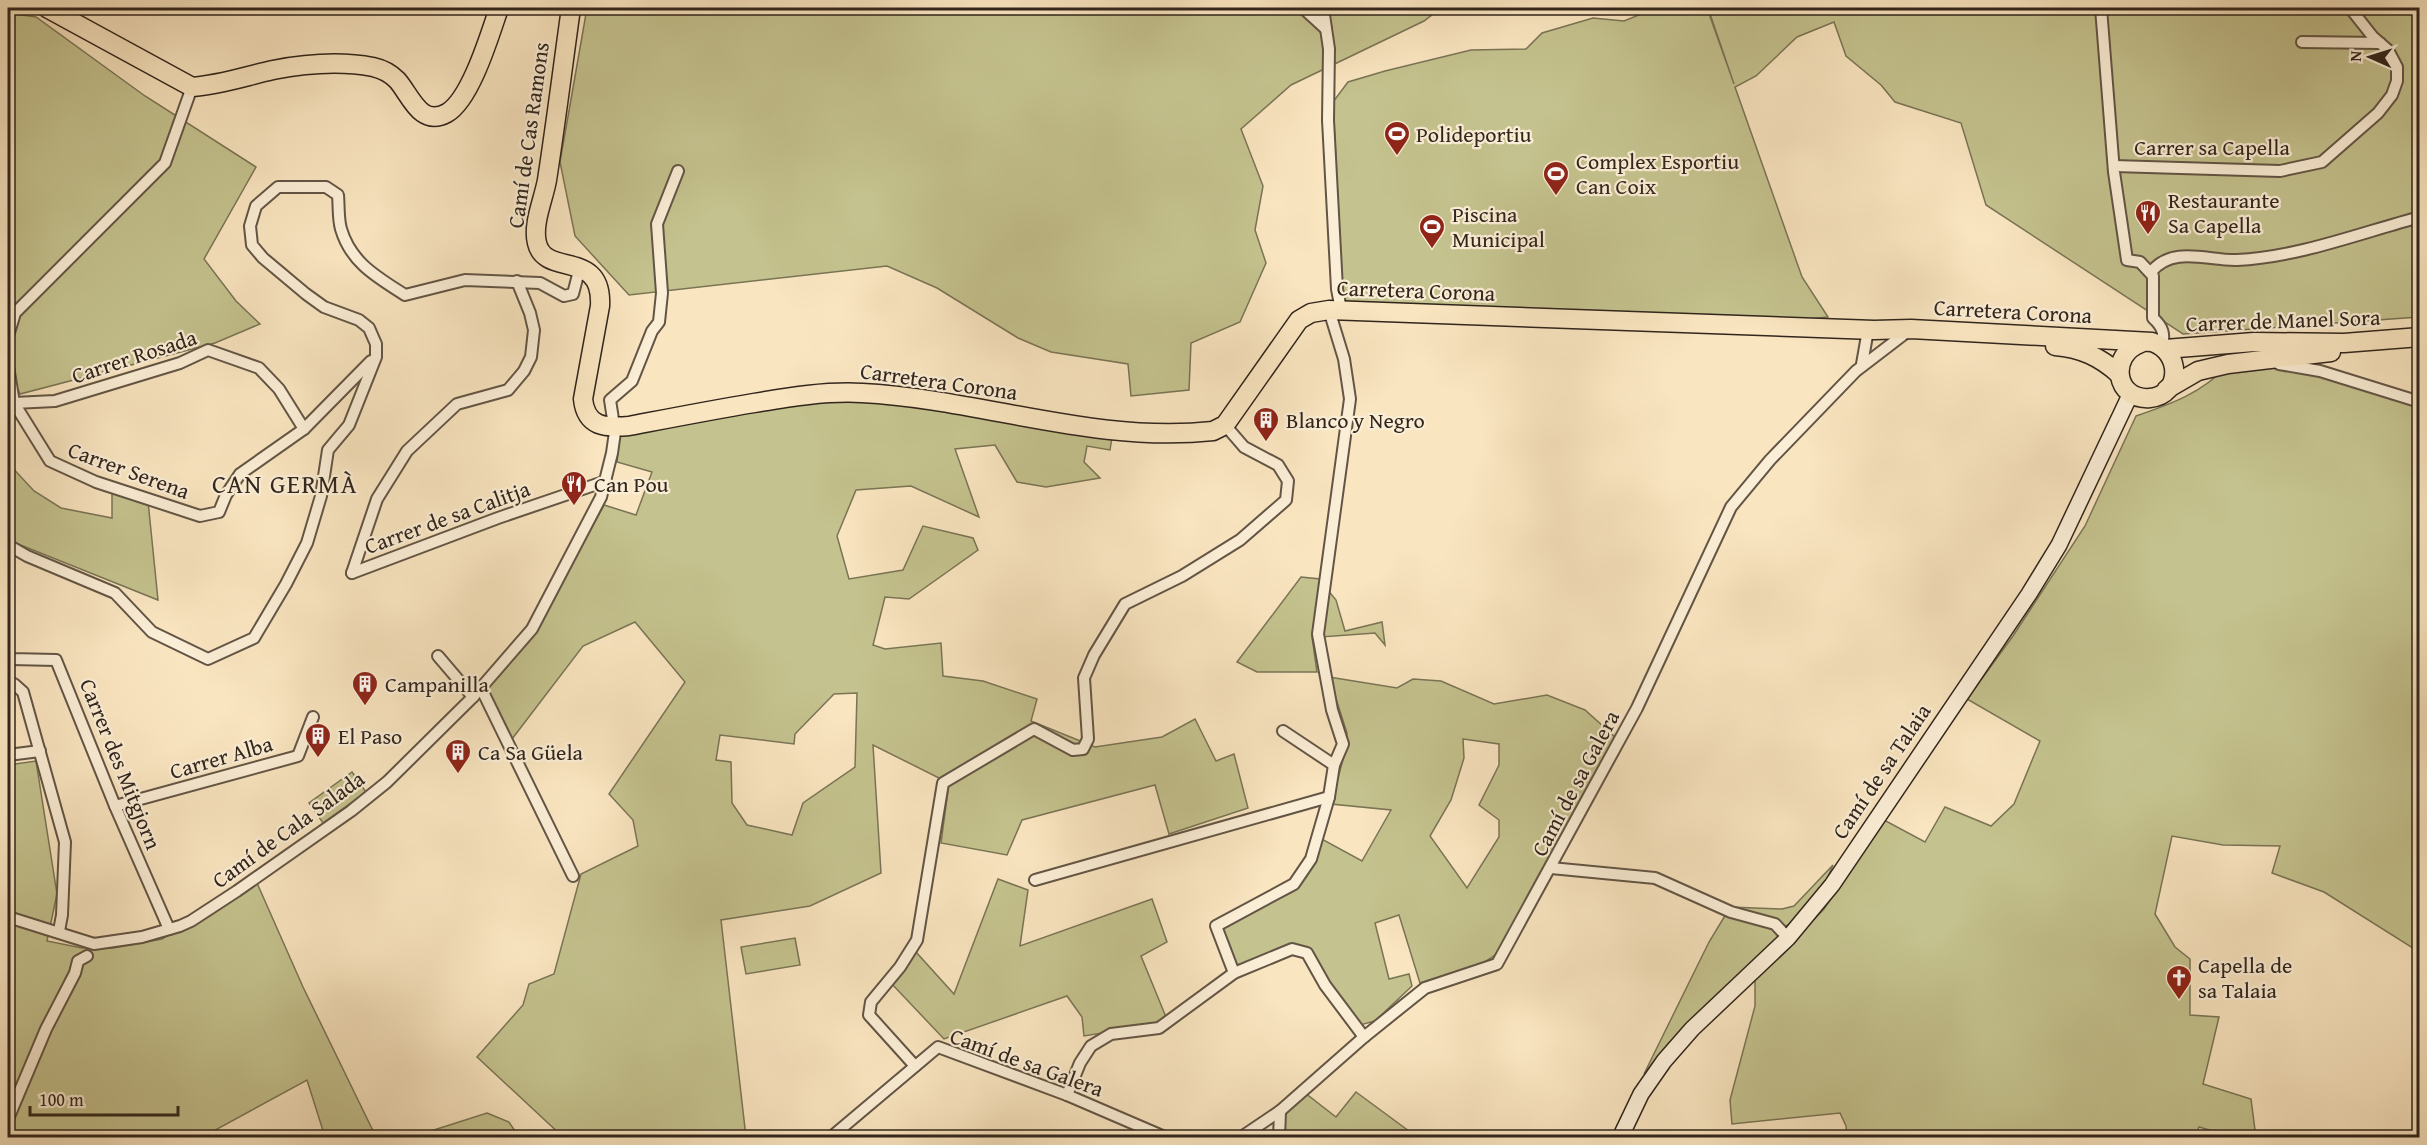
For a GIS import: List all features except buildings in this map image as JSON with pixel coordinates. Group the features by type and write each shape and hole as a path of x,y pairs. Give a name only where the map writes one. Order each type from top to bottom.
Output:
{"main road":[{"path":"47,8 192,87 274,70 315,65 360,66 386,71 397,80 422,114 435,116 447,113 467,89 479,64 499,8"},
{"name":"Camí de Cas Ramons","path":"571,8 547,181 536,233 540,251 547,257 580,267"},
{"path":"580,267 597,281 601,292 584,387 584,409 595,423 615,427"},
{"name":"Carretera Corona","path":"615,427 808,394 861,393 949,402 1065,425 1138,434 1213,431 1225,425 1299,320 1311,313 1335,310 1875,330 1911,329 2068,336 2141,343"},
{"name":"Carretera Corona","path":"1875,330 1903,335 2066,346 2097,357 2119,374"},
{"name":"Carrer de Manel Sora","path":"2164,348 2261,342 2344,343 2411,338"},
{"name":"Carrer de Manel Sora","path":"2167,389 2198,371 2228,364 2346,350 2411,338"},
{"path":"2152,342 2164,348 2175,365 2174,378 2167,389 2153,397 2142,398 2123,385 2119,374 2124,354 2134,345 2141,343 2152,342"}],"street":[{"path":"1304,8 1326,30"},
{"path":"1234,973 1216,926 1294,884 1311,859 1329,797 1334,765 1343,744 1332,710 1318,634 1350,399 1335,310 1337,289 1328,120 1330,89 1323,8"},
{"name":"Carrer sa Capella","path":"2101,8 2114,166 2127,260 2140,262 2151,272"},
{"name":"Carrer sa Capella","path":"2114,166 2280,171 2322,162 2378,113 2392,95 2397,81 2397,67 2388,50 2350,8"},
{"path":"2302,42 2380,43"},
{"path":"8,336 15,313 165,162 192,87"},
{"name":"Camí de Cala Salada","path":"8,917 94,944 142,937 191,921 351,811 419,753 473,697 532,628 596,512 606,481 615,427 610,400 632,381 660,318 662,293 657,224 678,171"},
{"path":"8,545 27,556 115,593 152,632 208,659 254,638 307,543 321,496 328,450 349,425 376,357 376,344 369,328 359,320 324,307 263,258 252,245 249,226 256,206 278,187 326,187 338,195 340,228 365,270 405,295 465,280 540,283 564,296 573,294 580,267"},
{"path":"2164,348 2164,333 2160,324 2153,318 2153,276 2151,272 2163,261 2175,258 2216,257 2234,260 2280,256 2420,217"},
{"name":"Carrer de sa Calitja","path":"517,281 534,330 531,357 524,371 508,390 457,404 407,451 377,500 352,573 498,518 606,481"},
{"path":"1875,330 1877,353"},
{"path":"1862,364 1875,330"},
{"name":"Camí de sa Galera","path":"1240,1137 1280,1111 1364,1037 1425,988 1497,964 1637,708 1731,507 1770,460 1862,364 1903,335"},
{"name":"Carrer Rosada","path":"14,403 55,401 180,363 208,350 259,368 279,389 304,429"},
{"name":"Carrer Serena","path":"14,403 50,461 96,482 200,516 219,512 226,495 240,474 304,429 376,357"},
{"path":"2261,360 2320,371 2420,402"},
{"path":"8,366 14,403"},
{"name":"Camí de sa Talaia","path":"1620,1137 1641,1094 1664,1061 1692,1029 1788,938 1832,885 2029,594 2059,545 2132,393"},
{"path":"915,1066 869,1014 871,1002 900,967 917,940 943,783 1035,729 1073,750 1083,749 1088,739 1083,678 1125,604 1182,576 1240,540 1286,500 1288,480 1278,465 1244,447 1225,425"},
{"name":"Carrer des Mitgjorn","path":"8,655 11,659 56,660 66,679 115,806 169,929"},
{"path":"438,656 473,697"},
{"path":"8,684 14,684 23,692 65,842 62,915 58,931"},
{"path":"481,688 573,876"},
{"name":"Carrer Alba","path":"115,806 298,756 313,717"},
{"path":"1283,732 1334,765"},
{"path":"8,755 40,751"},
{"path":"1035,880 1329,797"},
{"path":"1551,868 1655,878 1731,912 1775,924 1788,938"},
{"path":"8,1119 46,1029 75,973 85,963 94,944"},
{"path":"1067,1095 1080,1063 1091,1046 1111,1034 1159,1028 1234,973 1292,949 1307,953 1325,985 1364,1037"},
{"name":"Camí de sa Galera","path":"830,1137 938,1047 1067,1095 1167,1137"},
{"path":"1279,1137 1280,1111"}],"shaded area":[{"path":"587,8 1441,8 1424,21 1291,85 1241,129 1263,186 1255,230 1266,263 1240,322 1191,343 1189,390 1131,396 1128,364 1051,352 1018,338 937,288 887,266 629,295 575,236 560,162"},
{"path":"1656,8 1707,8 1734,84 1708,8 2419,8 2419,317 2183,334 1986,205 1961,123 1895,102 1881,85 1846,56 1834,22 1797,37 1756,76 1735,87 1802,277 1828,317 1800,320 1349,304 1343,297 1333,102 1348,82 1471,50 1526,49 1542,33 1593,18 1624,21"},
{"path":"8,13 36,17 145,96 256,167 204,259 236,301 260,324 215,343 20,394 8,368"},
{"path":"2267,361 2310,369 2419,407 2419,952 2324,892 2272,873 2280,846 2223,845 2172,836 2155,914 2175,947 2190,959 2190,1015 2219,1017 2203,1084 2251,1099 2255,1130 2250,1137 2233,1137 2199,1127 2195,1138 1847,1137 1846,1126 1840,1113 1732,1124 1730,1100 1755,1006 1755,979 1824,909 1884,820 1925,842 1945,807 1991,826 2014,804 2040,741 1967,699 2013,636 2085,526 2136,416 2196,391 2227,366"},
{"path":"860,397 1112,437 1110,450 1087,446 1084,462 1100,478 1046,487 1017,482 995,445 955,449 979,517 911,486 856,490 837,536 849,579 903,570 923,526 973,538 978,550 909,599 885,597 873,645 885,649 941,643 943,676 983,681 1037,699 1031,721 1095,747 1162,737 1195,719 1216,761 1234,754 1248,808 1169,834 1155,785 1022,820 1007,855 941,843 949,783 873,745 881,873 810,906 721,920 746,1137 563,1137 477,1057 523,1005 529,984 554,974 581,874 638,846 633,820 609,794 685,682 635,622 583,646 512,739 487,689 531,639 604,505 636,515 652,472 617,462 620,433 728,411","holes":["857,693 855,767 803,803 792,835 747,825 732,803 731,762 716,760 720,735 794,744 795,734 834,694"]},
{"path":"8,463 34,491 61,508 112,518 112,492 148,501 158,600 8,540"},
{"path":"1301,577 1320,579 1312,637 1317,672 1257,672 1237,662"},
{"path":"1327,589 1336,600 1345,631 1382,622 1385,645 1375,633 1321,637"},
{"path":"1329,677 1397,688 1413,679 1441,681 1494,704 1547,695 1585,710 1615,737 1501,951 1483,963 1420,983 1399,915 1375,923 1389,979 1409,974 1412,986 1375,1021 1360,1025 1328,985 1308,951 1239,967 1233,963 1222,927 1292,892 1308,872 1320,838 1362,861 1391,810 1331,804 1345,752 1347,733","holes":["1463,739 1499,744 1499,765 1479,805 1499,820 1499,837 1467,888 1430,836 1451,800 1464,758"]},
{"path":"36,761 57,894 47,941 82,948 113,948 162,939 257,883 303,987 376,1137 325,1137 307,1080 206,1135 212,1137 8,1138 8,765"},
{"path":"352,772 366,792 323,823 309,803"},
{"path":"1833,865 1825,883 1791,924 1785,926 1730,907 1782,909 1794,906"},
{"path":"998,879 1028,890 1020,946 1152,899 1167,942 1141,956 1166,1017 1159,1024 1084,1036 1082,1017 1067,996 944,1039 890,982 915,951 954,994"},
{"path":"1726,914 1773,928 1780,935 1668,1044 1644,1074 1709,942"},
{"path":"795,938 800,965 746,974 741,947"},
{"path":"1356,1092 1417,1137 1284,1137 1283,1111 1305,1093 1336,1117"},
{"path":"487,1113 509,1122 519,1137 412,1137"}],"place":[{"name":"Polideportiu","path":"1397,157"},
{"name":"Complex Esportiu Can Coix","path":"1556,197"},
{"name":"Restaurante Sa Capella","path":"2148,236"},
{"name":"Piscina Municipal","path":"1432,250"},
{"name":"Blanco y Negro","path":"1266,443"},
{"name":"Can Pou","path":"574,507"},
{"name":"Campanilla","path":"365,707"},
{"name":"El Paso","path":"318,759"},
{"name":"Ca Sa Güela","path":"458,775"},
{"name":"Capella de sa Talaia","path":"2179,1001"}],"district":[{"name":"CAN GERMÀ","path":"285,483"}]}
